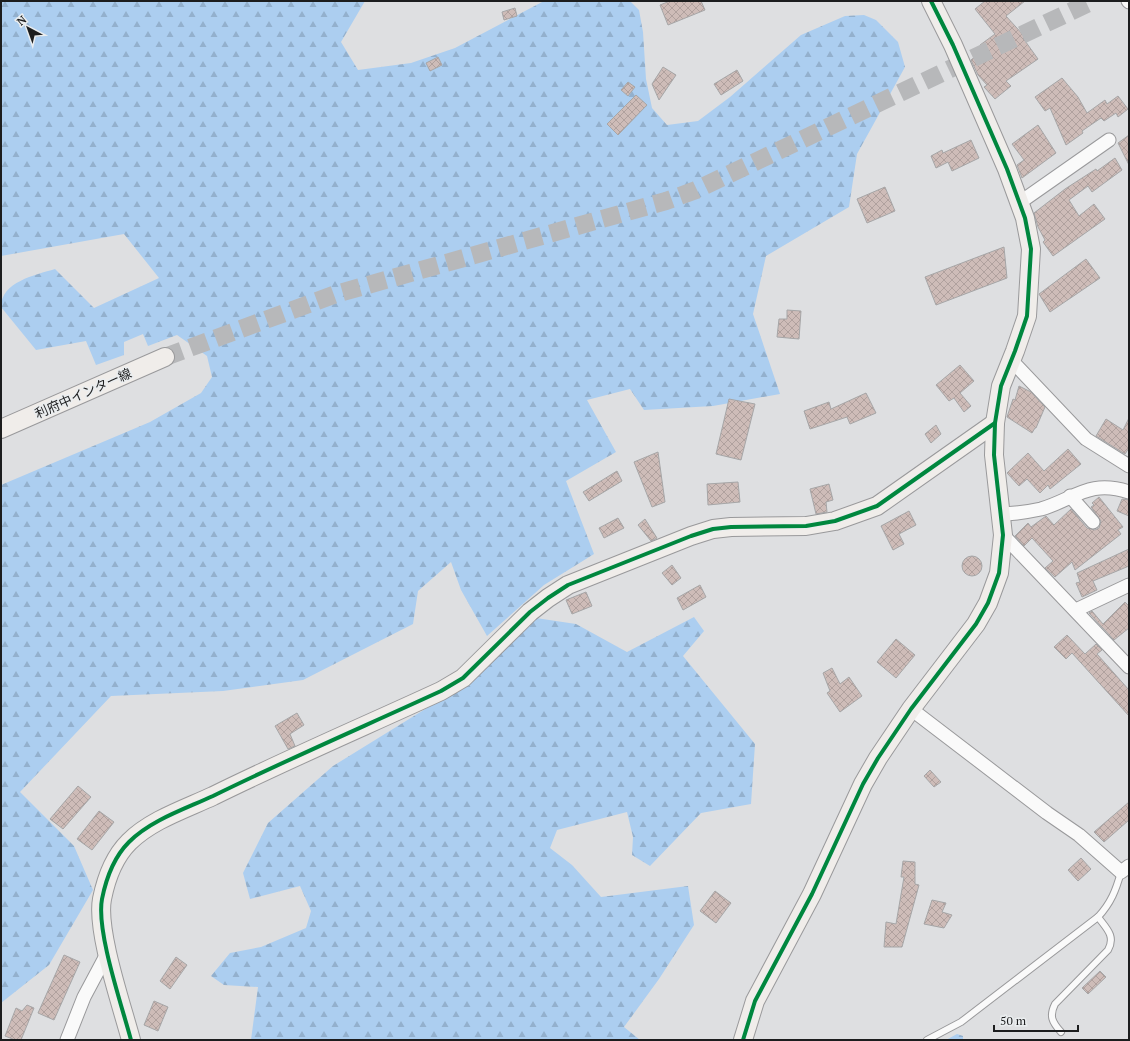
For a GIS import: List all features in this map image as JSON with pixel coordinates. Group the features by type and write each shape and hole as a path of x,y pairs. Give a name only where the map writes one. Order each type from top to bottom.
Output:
{"street":[{"path":"744,1040 755,1001 812,894 863,784 878,758 911,709 976,624 988,603 999,572 1003,535 994,455 995,423 1001,386 1027,316 1031,249 1025,218 1019,203 978,102 931,1"},
{"path":"1019,203 1109,140"},
{"name":"利府中インター線","path":"1,429 165,357"},
{"path":"1011,360 1086,439 1129,466"},
{"path":"131,1040 108,952 102,919 102,900 108,876 116,859 128,842 142,831 239,783 441,691 463,678 530,612 568,585 713,529 731,527 806,526 835,521 855,515 877,506 995,423"},
{"path":"1001,514 1017,514 1042,508 1070,496 1097,487 1120,489 1129,492"},
{"path":"1070,496 1093,522"},
{"path":"1003,535 1076,610 1129,668"},
{"path":"1076,610 1129,585"},
{"path":"911,709 1046,813 1125,869"},
{"path":"67,1040 84,997 108,952"}],"lane":[{"path":"927,1040 961,1022 1098,917 1107,907 1115,894 1125,869"},
{"path":"1061,1032 1051,1018 1051,1011 1055,1004 1108,950 1112,944 1112,938 1109,932 1098,917"}],"green space":[{"path":"1,1 365,1 341,42 358,70 411,63 455,48 544,1 630,1 639,10 643,32 646,79 652,108 667,125 698,121 730,97 801,35 845,16 864,15 876,20 898,42 905,67 857,154 849,207 766,256 753,314 780,394 713,406 644,410 630,389 587,400 616,452 566,481 594,554 544,585 487,636 461,590 451,562 418,591 413,624 303,680 223,691 111,696 20,792 74,846 93,890 49,965 1,1003 1,485 150,422 201,393 212,377 207,356 177,335 148,346 143,334 124,342 124,355 96,365 86,341 36,350 1,307 2,298 7,291 20,281 55,269 94,308 159,278 124,234 1,256"},
{"path":"694,617 704,631 683,656 755,744 751,804 701,813 650,866 632,855 633,837 627,812 557,830 550,848 572,865 601,897 688,886 694,925 659,979 624,1027 640,1040 251,1040 258,987 224,985 211,976 230,953 261,947 306,928 311,911 300,886 250,899 243,873 268,823 333,766 469,682 536,618 576,624 627,652"},
{"path":"957,1034 963,1036 963,1040 946,1040"}],"building":[{"path":"670,1 701,1 705,10 668,25 660,5"},
{"path":"985,1 1025,1 1006,16 1025,37 1023,38 1038,59 1006,81 1011,86 995,99 984,87 987,85 978,75 971,60 983,50 980,45 995,34 975,9"},
{"path":"515,8 517,16 504,20 502,12"},
{"path":"438,57 442,65 430,71 426,63"},
{"path":"663,67 676,75 659,100 652,84"},
{"path":"737,70 743,81 721,95 714,84"},
{"path":"1062,78 1078,97 1087,113 1105,100 1107,104 1118,96 1128,109 1118,117 1116,113 1104,121 1101,118 1082,131 1083,133 1066,145 1050,108 1045,111 1035,97"},
{"path":"628,82 635,87 628,96 621,90"},
{"path":"636,95 647,105 618,135 607,124"},
{"path":"1038,125 1056,153 1022,178 1017,165 1024,160 1012,144"},
{"path":"1129,135 1129,165 1118,143"},
{"path":"971,140 979,158 952,171 948,162 936,168 931,156 942,150 943,153"},
{"path":"1115,158 1122,170 1092,192 1088,186 1069,200 1079,216 1094,204 1105,219 1053,256 1043,242 1045,240 1038,227 1034,213 1065,189 1096,169 1097,171"},
{"path":"885,187 895,211 867,223 857,199"},
{"path":"1004,247 1007,278 936,305 925,277"},
{"path":"1086,259 1100,278 1050,312 1039,294"},
{"path":"787,310 801,311 799,339 777,337 779,319 787,319"},
{"path":"960,365 974,381 960,393 971,406 964,412 954,398 949,401 936,385"},
{"path":"1019,386 1031,392 1045,407 1036,428 1032,433 1007,417 1013,399 1015,400"},
{"path":"866,393 876,413 850,424 847,417 810,429 804,411 829,402 831,409"},
{"path":"729,399 755,404 741,460 716,454"},
{"path":"1129,418 1129,448 1125,454 1096,436 1106,419 1123,430"},
{"path":"936,425 941,434 931,443 925,434"},
{"path":"1068,449 1081,464 1050,489 1048,485 1040,493 1027,479 1019,486 1007,473 1028,453 1044,471"},
{"path":"658,452 665,502 652,507 634,462"},
{"path":"617,471 622,481 589,501 583,492"},
{"path":"738,482 740,502 708,505 707,484"},
{"path":"829,484 833,500 826,502 827,512 816,514 810,489"},
{"path":"1099,497 1123,527 1118,530 1121,534 1075,570 1072,562 1055,577 1045,568 1053,561 1032,538 1024,546 1015,536 1028,523 1031,527 1046,516 1054,525 1071,509 1087,528 1095,530 1099,528 1101,521 1091,507 1094,505 1092,503"},
{"path":"1122,499 1129,500 1129,516 1117,511"},
{"path":"909,511 916,525 899,534 904,544 893,550 881,526"},
{"path":"618,518 624,528 604,538 599,528"},
{"path":"645,519 657,538 651,541 638,525"},
{"path":"1129,549 1129,566 1093,581 1097,590 1082,597 1076,583 1080,582 1077,573"},
{"path":"972,556 979,559 982,566 979,573 972,576 965,573 962,566 965,559"},
{"path":"672,565 681,578 672,585 662,573"},
{"path":"700,585 706,597 683,610 677,598"},
{"path":"586,592 592,606 572,614 566,600"},
{"path":"1125,602 1129,606 1129,628 1114,640 1089,613 1092,611 1103,624"},
{"path":"1067,635 1085,654 1096,644 1102,650 1097,654 1129,690 1129,716 1072,653 1066,659 1054,647"},
{"path":"896,639 915,655 896,678 877,662"},
{"path":"832,668 840,684 849,677 862,696 840,712 827,693 830,691 823,673"},
{"path":"297,713 304,725 290,734 295,746 288,749 275,726"},
{"path":"930,770 941,782 934,787 924,776"},
{"path":"78,786 91,797 63,829 50,819"},
{"path":"1129,802 1129,820 1104,842 1094,832"},
{"path":"99,811 114,822 92,850 77,839"},
{"path":"1081,858 1091,869 1078,881 1068,870"},
{"path":"903,861 915,862 915,884 919,885 902,947 884,947 886,922 896,924 904,877 901,877"},
{"path":"715,891 731,903 716,923 700,911"},
{"path":"932,900 946,903 942,912 952,915 944,928 924,924"},
{"path":"64,955 80,962 54,1020 38,1013"},
{"path":"176,957 187,965 170,989 160,981"},
{"path":"1100,971 1106,977 1088,994 1082,988"},
{"path":"154,1001 168,1007 158,1031 144,1025"},
{"path":"27,1005 34,1008 21,1040 15,1040 5,1036 16,1008 22,1011"}],"tunnel":[{"path":"165,357 336,294 666,201 696,190 1093,1"}],"cycle path":[{"path":"743,1040 755,1001 812,894 863,784 878,758 911,709 976,624 988,603 999,573 1003,535 994,455 995,423 1001,386 1027,316 1031,249 1025,218 1007,169 953,45 931,1"},
{"path":"131,1040 106,949 101,913 102,899 108,876 119,854 129,842 147,827 241,782 441,691 463,678 530,612 568,585 691,536 713,529 731,527 806,526 835,521 877,506 995,423"}]}
